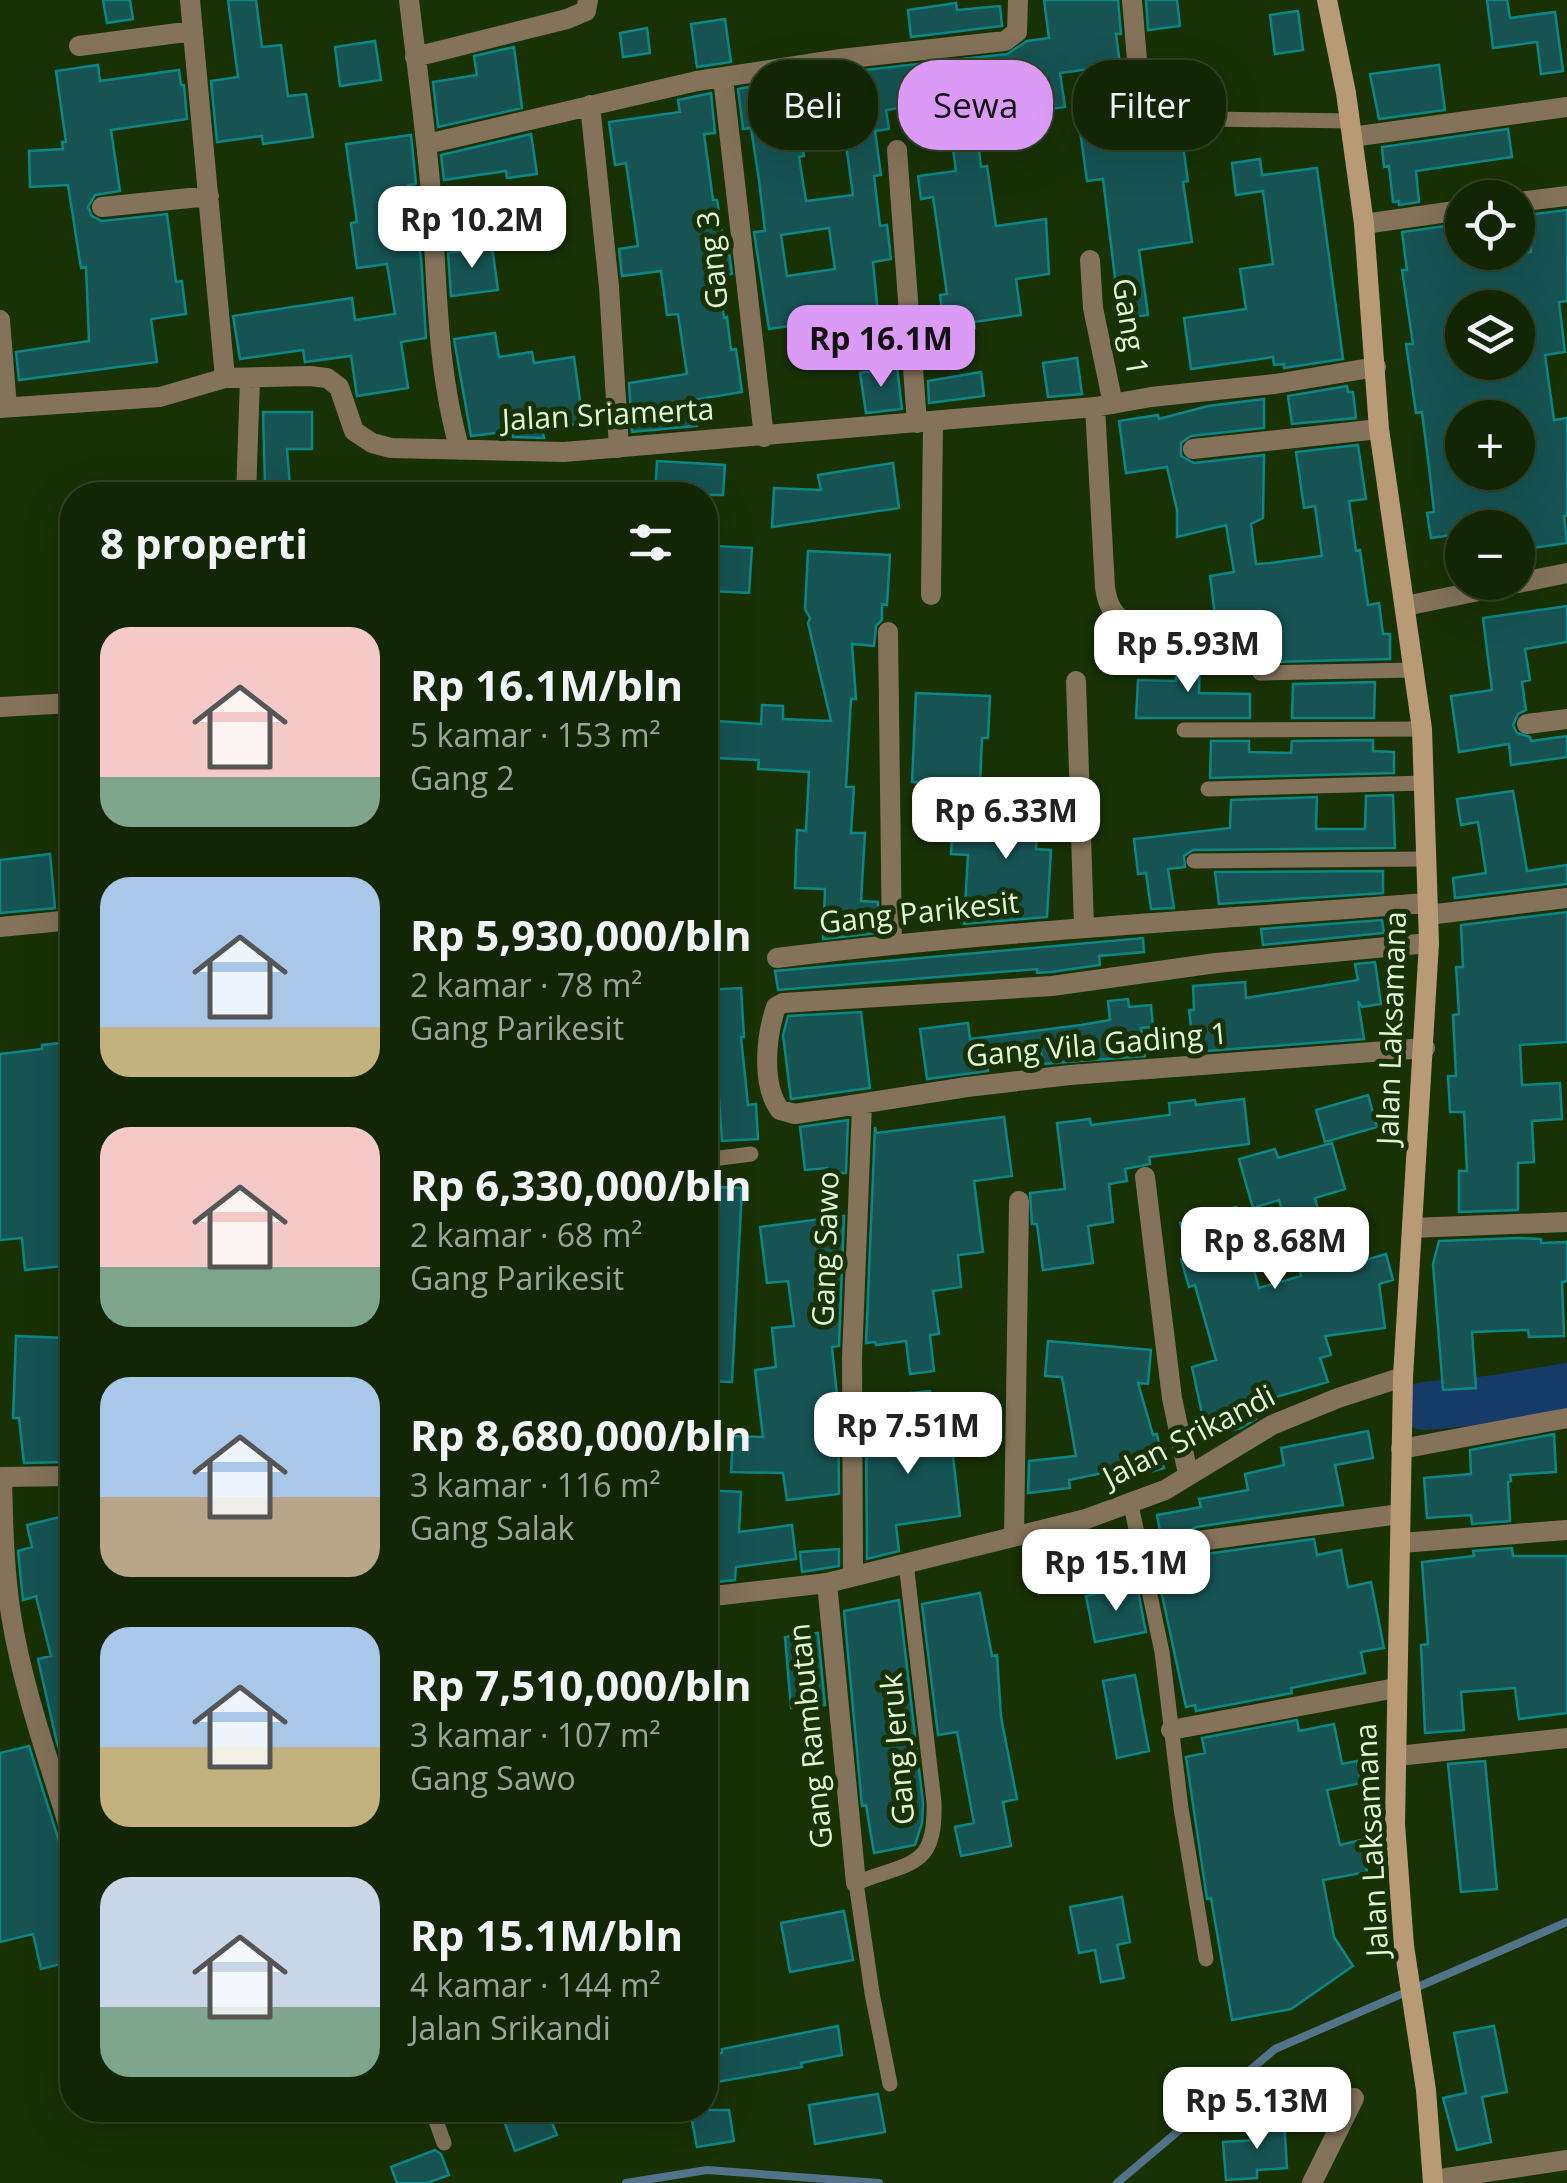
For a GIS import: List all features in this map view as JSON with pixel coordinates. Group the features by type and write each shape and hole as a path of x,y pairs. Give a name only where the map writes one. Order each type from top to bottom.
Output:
{"main road":[{"name":"Jalan Laksamana","path":"1327,0 1364,224 1380,428 1422,729 1429,943 1403,1378 1395,1824 1404,1946 1426,2090 1433,2182"}],"street":[{"path":"190,0 225,378"},
{"path":"409,0 427,144 441,342 450,417 460,450"},
{"path":"416,57 566,19 586,10 588,0"},
{"path":"427,144 668,86 841,59 1005,41 1017,32 1018,0"},
{"path":"1132,0 1136,60"},
{"path":"79,46 193,31"},
{"name":"Gang 3","path":"723,78 764,437"},
{"path":"590,105 620,448"},
{"path":"1351,129 1567,107"},
{"path":"897,150 925,422 932,595"},
{"path":"102,207 209,196"},
{"path":"1535,200 1567,196"},
{"path":"1364,224 1445,212"},
{"name":"Gang 1","path":"1090,260 1104,406 1105,587 1110,610 1129,624 1187,628"},
{"path":"0,320 3,408"},
{"name":"Jalan Sriamerta","path":"3,408 160,397 225,378 327,378 340,387 354,431 372,443 392,448 564,452 1104,406 1151,396 1275,384 1376,367"},
{"path":"246,482 250,379"},
{"path":"1193,449 1380,428"},
{"path":"1405,606 1567,573"},
{"path":"888,632 892,944"},
{"path":"1076,681 1084,926"},
{"path":"0,707 60,704"},
{"path":"1527,724 1567,719"},
{"name":"Gang Parikesit","path":"777,958 1084,926 1567,898"},
{"path":"0,928 60,921"},
{"name":"Gang Vila Gading 1","path":"1424,1048 1070,1075 795,1114 778,1108 772,1094 768,1054 776,1006 783,1002 1052,986 1216,964 1429,943"},
{"name":"Gang Sawo","path":"853,1575 852,1358 862,1105"},
{"path":"1145,1177 1172,1398 1188,1474"},
{"path":"1014,1536 1019,1202"},
{"path":"1412,1228 1567,1222"},
{"name":"Jalan Srikandi","path":"718,1596 827,1583 1050,1530 1130,1505 1165,1490 1272,1425 1338,1398 1403,1378"},
{"path":"1401,1449 1567,1418"},
{"path":"60,1476 1,1477 12,1617 60,1796"},
{"path":"1198,1542 1400,1514"},
{"path":"1401,1543 1566,1530"},
{"name":"Gang Rambutan","path":"827,1583 856,1882"},
{"path":"1171,1730 1396,1688"},
{"path":"1396,1756 1567,1738"},
{"path":"1312,2183 1354,2098"},
{"path":"1433,2182 1567,2160"}],"lane":[{"path":"1226,119 1351,129"},
{"path":"1260,673 1416,670"},
{"path":"1184,730 1422,729"},
{"path":"1208,788 1424,783"},
{"path":"1194,861 1426,859"},
{"path":"718,1158 750,1154"},
{"path":"1130,1505 1162,1652 1206,1959"},
{"name":"Gang Jeruk","path":"856,1882 916,1860 934,1838 934,1802 906,1563"},
{"path":"856,1882 890,2084"},
{"path":"436,2122 444,2143"}],"building":[{"path":"103,0 130,0 133,19 107,23"},
{"path":"228,0 256,0 262,47 281,45 288,96 306,94 313,137 263,144 262,136 217,142 211,81 238,77"},
{"path":"1044,0 1118,0 1119,60 1073,60 1073,71 1060,73 1065,107 1053,109 1053,60 953,60 1007,54 1027,41 1049,38"},
{"path":"1146,0 1177,0 1180,26 1148,30"},
{"path":"1487,0 1507,0 1510,18 1555,12 1563,71 1541,74 1537,42 1493,48"},
{"path":"956,3 957,10 1000,6 1002,26 911,37 908,10"},
{"path":"1298,11 1303,50 1275,54 1270,15"},
{"path":"725,19 731,62 697,67 691,24"},
{"path":"647,28 650,53 623,57 620,33"},
{"path":"375,41 381,80 340,86 335,47"},
{"path":"514,47 522,108 438,127 433,82 477,75 474,56"},
{"path":"98,65 100,81 179,70 187,119 111,130 120,191 95,195 88,207 92,216 102,221 167,214 176,282 182,281 186,314 151,319 157,362 19,380 16,352 89,341 86,267 81,268 68,185 30,187 29,151 63,149 62,142 66,142 56,71"},
{"path":"1439,65 1445,110 1379,119 1370,74"},
{"path":"898,66 898,108 886,110 889,129 878,131 878,68"},
{"path":"748,87 748,128 743,129 738,89"},
{"path":"711,93 715,133 704,134 713,200 717,200 723,237 727,237 732,274 718,276 742,392 693,400 697,426 632,432 629,383 687,374 678,314 667,315 661,271 622,276 619,249 638,246 626,163 615,165 609,122 680,112 678,100"},
{"path":"1508,129 1512,157 1416,171 1419,202 1393,202 1389,166 1384,167 1382,147"},
{"path":"531,134 537,174 507,178 506,171 444,180 441,155"},
{"path":"411,135 416,184 408,185 421,257 426,338 401,342 408,388 357,396 351,356 305,362 303,350 240,359 233,316 352,298 355,320 395,314 387,264 357,268 351,223 357,222 346,144"},
{"path":"754,150 803,150 804,156 799,157 806,201 853,195 847,150 878,150 881,175 874,176 880,226 887,225 891,259 873,262 879,325 833,332 831,320 769,329 754,232 765,231","holes":["829,228 835,269 787,276 781,235"]},
{"path":"953,150 979,150 981,167 987,166 996,226 1046,219 1049,274 1016,279 1021,315 974,322 975,328 945,333 940,295 947,294 933,197 921,199 918,176 956,171"},
{"path":"1083,150 1184,150 1188,181 1183,182 1192,242 1139,250 1148,315 1120,319 1103,179 1087,181"},
{"path":"1260,159 1262,175 1317,168 1343,359 1284,368 1284,364 1274,365 1273,357 1191,369 1184,318 1246,309 1240,269 1273,264 1263,191 1236,195 1232,163"},
{"path":"1567,210 1567,301 1559,302 1565,352 1545,355 1554,420 1567,418 1567,543 1535,548 1535,510 1445,510 1445,536 1431,538 1427,513 1434,512 1422,412 1416,413 1406,344 1413,344 1402,270 1407,270 1402,232 1445,226 1445,270 1535,270 1535,214"},
{"path":"492,246 498,290 451,296 448,253"},
{"path":"495,333 499,357 532,352 534,363 574,357 583,423 542,429 544,438 513,437 512,431 471,436 454,339"},
{"path":"1077,358 1082,394 1048,397 1043,363"},
{"path":"897,367 902,409 866,413 860,373"},
{"path":"981,372 984,396 929,403 928,381"},
{"path":"1347,386 1348,392 1353,392 1356,418 1292,424 1288,396"},
{"path":"1264,399 1264,428 1191,436 1181,443 1181,456 1194,463 1264,455 1263,518 1251,524 1256,564 1322,556 1315,506 1304,508 1296,452 1358,445 1366,499 1349,501 1356,551 1360,550 1368,605 1379,603 1383,634 1390,634 1390,659 1271,662 1272,619 1216,624 1210,576 1234,572 1226,525 1177,537 1177,510 1167,467 1126,473 1119,421 1158,415 1159,419 1208,406"},
{"path":"263,412 312,412 312,449 287,449 290,482 265,482"},
{"path":"657,461 725,465 723,495 718,495 718,482 656,482"},
{"path":"893,463 899,508 772,527 774,488 821,490 818,475"},
{"path":"718,546 752,548 749,593 718,591"},
{"path":"808,551 890,555 887,605 882,604 874,646 852,644 856,699 851,699 846,787 854,787 851,833 865,833 861,901 878,902 878,933 823,939 825,889 795,888 797,830 806,831 809,772 758,769 759,760 718,758 718,721 761,724 762,705 783,706 783,719 831,721 805,609"},
{"path":"1567,606 1567,642 1525,649 1530,680 1522,682 1526,710 1518,714 1513,725 1517,733 1531,741 1567,736 1567,757 1511,765 1509,744 1459,752 1451,696 1492,690 1483,618"},
{"path":"1177,646 1200,647 1199,693 1250,694 1250,718 1136,718 1138,680 1176,681"},
{"path":"1375,682 1374,718 1292,718 1293,684"},
{"path":"916,693 990,696 988,738 982,738 980,785 912,782"},
{"path":"1373,740 1373,751 1394,752 1394,773 1210,778 1211,741 1249,741 1249,752 1291,753 1292,741"},
{"path":"1002,781 1039,783 1036,849 1051,850 1047,917 964,924 968,855 951,854 952,828 1000,830"},
{"path":"1513,791 1527,871 1567,865 1567,884 1455,898 1453,878 1486,873 1478,822 1461,825 1457,799"},
{"path":"1393,795 1395,848 1193,850 1184,856 1185,867 1168,869 1174,908 1151,909 1146,873 1138,874 1134,839 1230,828 1231,800 1317,797 1316,829 1365,829 1366,796"},
{"path":"50,854 55,908 0,913 0,860"},
{"path":"1383,871 1383,893 1219,904 1215,872"},
{"path":"1567,912 1567,1042 1520,1045 1522,1085 1560,1083 1562,1119 1532,1121 1534,1162 1518,1163 1518,1210 1459,1212 1459,1171 1467,1171 1464,1112 1450,1112 1448,1076 1456,1076 1453,1015 1459,1014 1456,967 1463,967 1461,925"},
{"path":"1382,920 1384,933 1263,945 1261,929"},
{"path":"1143,938 1144,952 1099,956 1100,965 1051,972 1037,973 1037,969 778,990 775,971"},
{"path":"1375,962 1381,1004 1362,1007 1358,1001 1364,1039 1194,1052 1189,1010 1194,1010 1193,986 1245,982 1246,998 1358,980 1355,964"},
{"path":"741,988 748,1105 756,1104 758,1139 722,1141 718,989"},
{"path":"1128,999 1129,1007 1151,1005 1153,1027 1141,1028 1145,1056 1043,1064 1041,1053 987,1060 988,1071 927,1079 920,1029 968,1023 970,1039 1081,1025 1110,1020 1108,1001"},
{"path":"861,1012 870,1088 791,1099 783,1035 788,1016"},
{"path":"60,1043 60,1266 25,1270 22,1238 0,1240 0,1054 42,1049 42,1045"},
{"path":"1368,1095 1377,1127 1325,1142 1316,1110"},
{"path":"1244,1099 1249,1144 1149,1157 1150,1164 1125,1169 1127,1181 1109,1184 1113,1222 1088,1226 1093,1263 1043,1270 1037,1224 1032,1224 1030,1193 1065,1189 1057,1123 1090,1119 1091,1125 1170,1115 1169,1103 1195,1100 1196,1105"},
{"path":"1004,1117 1012,1176 974,1181 983,1252 958,1255 961,1287 933,1291 939,1334 930,1335 934,1371 910,1374 906,1341 866,1343 875,1127 876,1133"},
{"path":"848,1120 846,1173 827,1173 827,1168 805,1170 800,1127"},
{"path":"1332,1143 1345,1189 1315,1198 1334,1269 1386,1254 1393,1280 1379,1284 1385,1328 1325,1336 1331,1355 1320,1358 1328,1382 1252,1404 1256,1419 1241,1428 1207,1437 1192,1367 1216,1360 1195,1285 1189,1287 1181,1259 1191,1256 1180,1223 1236,1207 1259,1288 1301,1276 1279,1200 1253,1208 1239,1159 1275,1149 1278,1158"},
{"path":"720,1187 742,1188 732,1382 718,1381"},
{"path":"844,1216 839,1346 832,1347 838,1405 839,1494 787,1500 783,1473 731,1472 733,1436 763,1437 755,1370 776,1367 772,1328 794,1326 788,1281 767,1283 760,1227"},
{"path":"1541,1239 1541,1243 1567,1242 1567,1281 1562,1282 1564,1336 1529,1337 1528,1330 1472,1332 1476,1388 1443,1390 1433,1264 1439,1241"},
{"path":"16,1336 60,1338 60,1462 24,1463 19,1418 13,1418"},
{"path":"1048,1341 1151,1350 1148,1384 1138,1383 1153,1435 1157,1434 1164,1468 1125,1479 1122,1469 1069,1480 1070,1488 1028,1493 1029,1461 1076,1456 1062,1377 1045,1376"},
{"path":"930,1391 936,1434 950,1432 960,1516 896,1525 899,1551 867,1559 866,1429 913,1423 909,1393"},
{"path":"1368,1431 1373,1458 1335,1465 1343,1505 1196,1527 1184,1542 1188,1550 1199,1555 1314,1539 1317,1555 1341,1550 1348,1587 1371,1582 1384,1648 1361,1652 1365,1673 1291,1688 1292,1693 1196,1711 1195,1705 1186,1707 1159,1581 1169,1579 1157,1515 1201,1507 1199,1499 1248,1490 1245,1474 1284,1465 1281,1448"},
{"path":"1554,1434 1556,1472 1510,1475 1510,1521 1472,1524 1471,1515 1427,1518 1424,1478 1471,1474 1470,1450"},
{"path":"718,1491 741,1492 739,1532 792,1525 796,1559 736,1567 735,1580 718,1582"},
{"path":"60,1517 60,1752 38,1659 51,1656 36,1596 23,1600 18,1551 32,1547 27,1525"},
{"path":"1512,1548 1513,1556 1567,1556 1567,1713 1519,1719 1515,1688 1461,1692 1464,1730 1425,1733 1421,1645 1428,1644 1422,1562 1474,1556 1473,1551"},
{"path":"839,1549 839,1566 802,1572 800,1552"},
{"path":"1137,1586 1146,1632 1095,1642 1086,1596"},
{"path":"980,1593 992,1656 997,1655 1001,1717 1017,1799 1003,1802 1011,1846 961,1856 955,1827 974,1823 957,1732 938,1735 922,1604"},
{"path":"899,1600 923,1803 922,1823 915,1845 874,1853 866,1805 862,1806 844,1611"},
{"path":"818,1633 825,1705 791,1708 785,1637"},
{"path":"1135,1675 1149,1751 1117,1758 1103,1681"},
{"path":"1297,1720 1299,1731 1334,1724 1342,1764 1357,1761 1361,1783 1327,1790 1340,1845 1361,1840 1367,1872 1323,1880 1334,1937 1353,1966 1291,2009 1232,2020 1211,1898 1207,1899 1186,1757 1205,1753 1202,1738"},
{"path":"29,1746 60,1843 60,1964 41,1969 33,1934 0,1942 0,1753"},
{"path":"1485,1761 1497,1889 1461,1892 1448,1764"},
{"path":"1122,1897 1130,1942 1117,1945 1124,1978 1101,1982 1095,1950 1079,1953 1070,1907"},
{"path":"844,1911 853,1960 790,1972 781,1923"},
{"path":"838,2026 842,2055 801,2063 802,2067 718,2082 718,2054 722,2049"},
{"path":"1494,2026 1507,2092 1482,2097 1491,2142 1457,2150 1443,2098 1466,2093 1454,2033"},
{"path":"878,2094 885,2132 815,2144 809,2105"},
{"path":"718,2110 729,2110 734,2141 697,2147 692,2122 718,2122"},
{"path":"1284,2119 1287,2168 1257,2170 1257,2178 1226,2180 1223,2142 1258,2140 1257,2121"},
{"path":"504,2122 552,2122 557,2135 515,2151"},
{"path":"435,2150 441,2154 449,2175 427,2183 397,2183 391,2167"}],"waterway":[{"path":"1424,1406 1567,1387"},
{"path":"1117,2183 1275,2049 1567,1922"},
{"path":"626,2183 707,2170 879,2183"}]}
